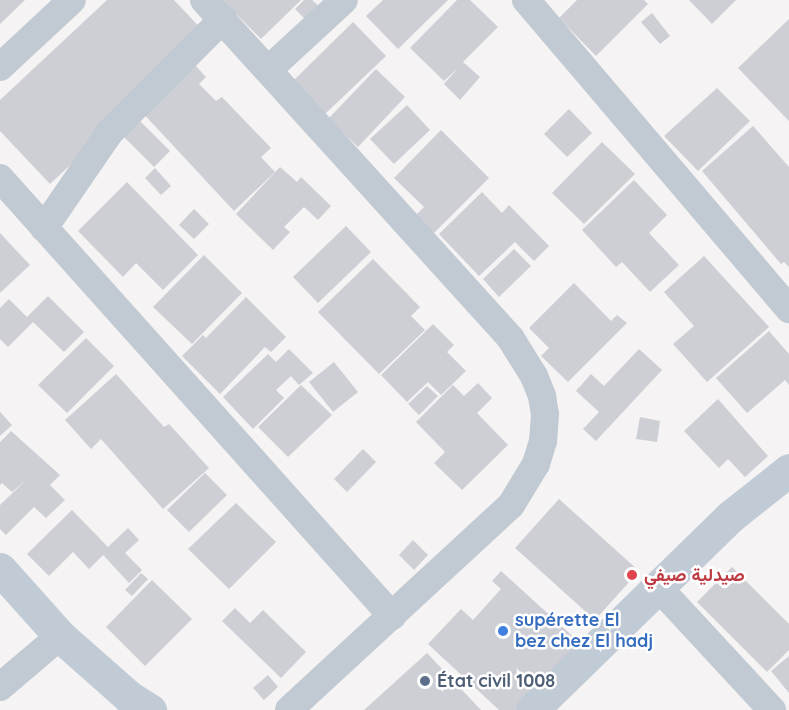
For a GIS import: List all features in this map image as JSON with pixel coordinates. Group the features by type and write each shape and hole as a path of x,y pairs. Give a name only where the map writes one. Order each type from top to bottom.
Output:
{"street":[{"path":"0,67 72,0"},
{"path":"268,70 344,0"},
{"path":"526,0 789,309"},
{"path":"44,228 110,132 213,10 511,339 542,396 545,414 543,441 536,464 525,487 511,505 288,710"},
{"path":"0,178 392,616"},
{"path":"532,710 731,516 789,470"},
{"path":"0,569 60,636 129,697 150,710"},
{"path":"658,587 772,710"},
{"path":"0,687 60,636"}],"building":[{"path":"0,0 25,0 0,24"},
{"path":"107,0 174,0 208,36 50,184 0,131 0,100"},
{"path":"222,0 301,0 261,39"},
{"path":"304,0 312,0 321,8 308,22 295,9"},
{"path":"383,0 448,0 398,49 366,16"},
{"path":"457,0 470,0 498,27 463,62 480,77 460,100 444,84 458,68 444,81 410,48"},
{"path":"577,0 644,0 648,4 596,56 559,18"},
{"path":"689,0 736,0 712,24"},
{"path":"652,13 670,36 660,44 641,22"},
{"path":"789,19 789,121 738,68"},
{"path":"353,22 386,56 324,115 292,82"},
{"path":"193,63 206,77 199,84 216,101 222,97 271,148 261,157 275,172 234,211 140,110"},
{"path":"376,69 405,97 358,147 328,119"},
{"path":"717,88 750,121 698,171 664,136"},
{"path":"407,105 430,130 394,164 370,139"},
{"path":"569,109 592,133 567,157 544,134"},
{"path":"136,117 170,151 154,167 120,133"},
{"path":"753,126 789,167 789,267 784,262 781,264 702,171"},
{"path":"441,130 489,178 434,233 416,215 424,207 394,178"},
{"path":"602,142 635,174 584,224 552,193"},
{"path":"280,167 297,182 301,177 331,206 318,220 304,207 284,227 290,232 273,250 236,214"},
{"path":"155,168 171,186 161,195 145,178"},
{"path":"634,180 667,215 649,233 679,265 650,292 622,262 616,267 582,230"},
{"path":"127,182 198,255 163,290 136,263 123,277 78,231"},
{"path":"482,192 502,213 509,205 549,246 534,261 515,242 479,276 439,234"},
{"path":"194,209 209,224 194,239 179,225"},
{"path":"346,226 371,252 318,303 293,277"},
{"path":"0,233 30,265 0,293"},
{"path":"514,249 531,266 499,297 483,279"},
{"path":"204,255 242,293 192,344 153,307"},
{"path":"704,256 769,327 707,382 673,344 694,326 664,292"},
{"path":"373,259 420,307 411,316 425,330 379,374 318,312"},
{"path":"574,283 611,321 617,315 627,323 568,382 541,356 549,348 529,328"},
{"path":"48,296 84,332 64,352 33,322 8,347 0,339 0,308 9,299 27,317"},
{"path":"246,297 286,337 271,352 265,347 220,394 182,356 203,335 206,338"},
{"path":"433,324 454,345 447,352 466,371 441,395 428,382 407,402 381,375"},
{"path":"769,331 789,354 789,385 785,380 747,413 716,378"},
{"path":"86,338 114,366 67,413 38,385"},
{"path":"289,349 313,373 299,385 291,376 276,390 284,398 253,429 223,397 268,354 276,362"},
{"path":"639,349 662,370 596,441 583,429 599,412 576,391 591,374 604,386"},
{"path":"334,362 358,392 333,412 309,382"},
{"path":"116,374 164,427 169,424 209,468 163,509 101,439 91,449 65,420"},
{"path":"478,383 492,398 477,413 508,445 462,490 434,463 445,452 416,422 453,385 464,396"},
{"path":"301,385 332,415 288,457 258,427"},
{"path":"427,386 438,396 419,415 408,404"},
{"path":"718,399 768,456 745,477 728,459 719,468 684,431"},
{"path":"0,412 12,425 0,436"},
{"path":"640,417 660,421 657,442 636,439"},
{"path":"11,431 60,475 50,485 65,500 46,518 34,507 6,535 0,529 0,505 27,479 12,492 2,483 0,485 0,442"},
{"path":"363,449 376,462 347,492 334,479"},
{"path":"205,473 227,495 189,532 167,510"},
{"path":"559,499 639,571 595,620 515,548"},
{"path":"236,503 276,542 229,589 188,549"},
{"path":"72,510 108,547 128,528 139,540 125,553 142,570 129,583 103,555 89,569 73,552 49,576 27,554"},
{"path":"413,540 428,555 414,570 399,555"},
{"path":"732,567 789,624 789,650 767,672 697,602"},
{"name":"supérette El bez chez El hadj","path":"501,571 579,642 516,710 499,710 428,644 461,609 473,620 501,589 492,581"},
{"path":"141,573 148,579 132,596 125,590"},
{"path":"152,580 192,619 145,666 106,627"},
{"path":"235,608 250,623 263,610 306,652 281,678 222,621"},
{"name":"État civil 1008","path":"427,653 481,710 364,710"},
{"path":"789,656 789,693 771,671"},
{"path":"268,675 278,687 264,700 253,688"}],"place":[{"name":"صيدلية صيفي","path":"632,575"},
{"name":"supérette El bez chez El hadj","path":"503,631"},
{"name":"État civil 1008","path":"425,681"}]}
